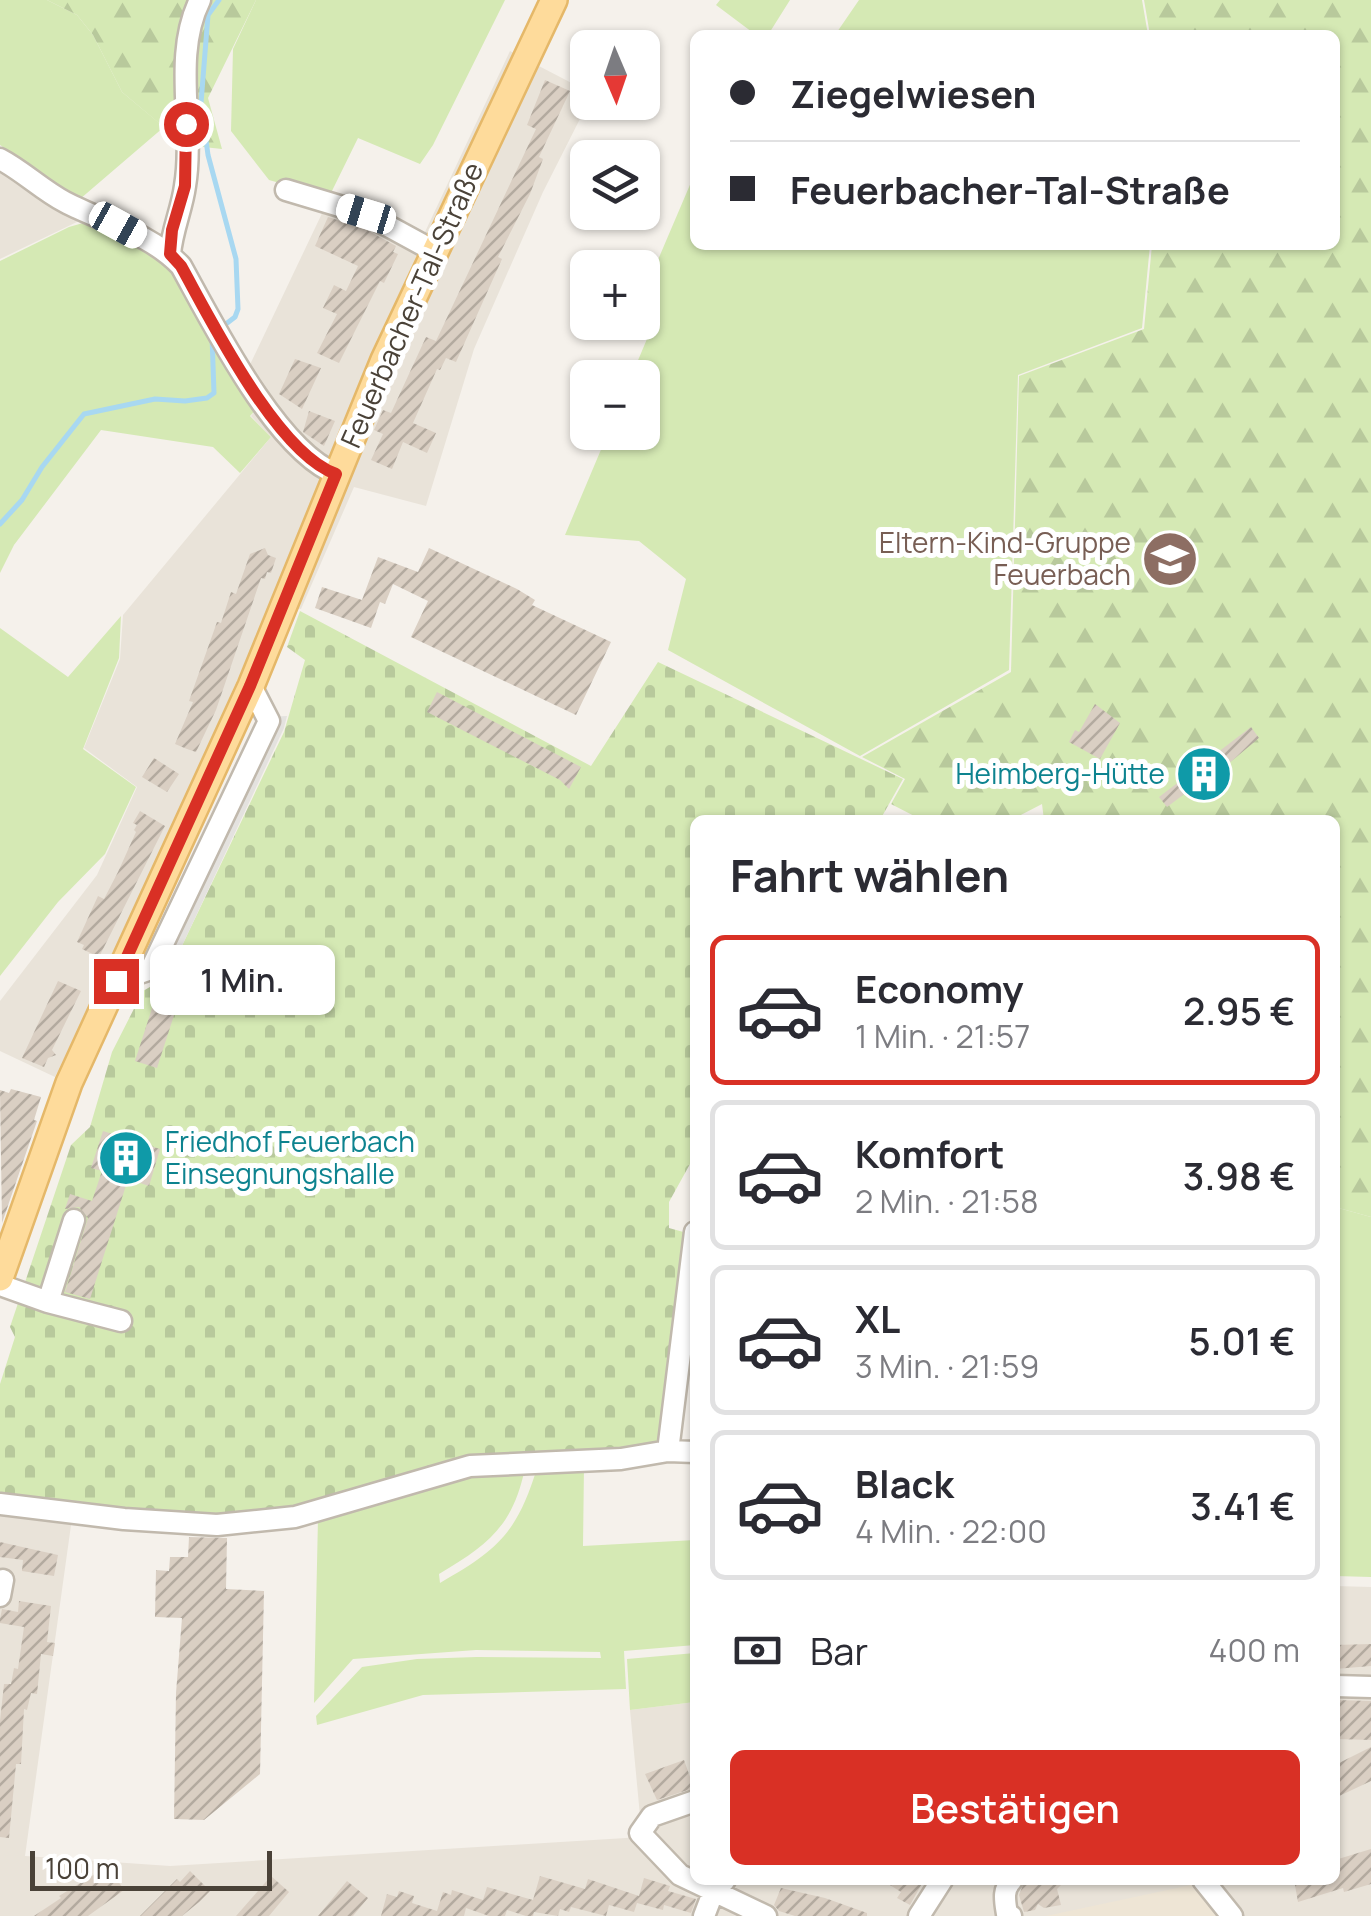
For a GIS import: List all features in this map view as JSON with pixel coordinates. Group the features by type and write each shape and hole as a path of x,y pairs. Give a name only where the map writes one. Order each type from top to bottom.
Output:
{"main road":[{"name":"Feuerbacher-Tal-Straße","path":"0,1281 69,1083 250,686 336,474 434,251 554,0"}],"street":[{"path":"170,254 172,230 185,186 190,33 200,0"},
{"path":"0,159 25,172 59,199 170,254 181,266 260,400 312,462 336,474"},
{"path":"286,190 366,214 434,251"},
{"path":"48,1302 74,1220"},
{"path":"668,1451 690,1273"},
{"path":"0,1281 48,1302 121,1322"},
{"path":"0,1504 217,1525 295,1517 470,1466 690,1452"},
{"path":"1340,1686 1371,1687"},
{"path":"690,1803 652,1816 640,1833 680,1875 690,1878"},
{"path":"704,1916 720,1885 766,1916"},
{"path":"918,1916 939,1885"},
{"path":"1006,1885 1004,1898 1007,1914 1011,1916"},
{"path":"1207,1885 1232,1916"}],"shaded area":[{"path":"510,51 570,82 570,120 579,120 474,349 426,506 354,487 301,609 270,605 144,892 55,1077 0,1051 0,1001 97,875 137,787 84,748 120,659 123,615 271,437 251,416 266,398 246,373 326,205 417,249"},
{"path":"0,166 81,220 0,259"},
{"path":"287,716 167,978 143,964 264,717"},
{"path":"0,1510 72,1518 25,1856 170,1866 642,1837 630,1710 690,1703 690,1885 1340,1885 1340,1586 1371,1587 1371,1916 0,1916"},
{"path":"1191,1885 1217,1916 1046,1916"}],"green space":[{"path":"0,0 47,0 77,15 93,35 122,92 164,127 80,199 0,145"},
{"path":"47,0 256,0 208,98 222,149 185,145 122,92 93,35 77,15"},
{"path":"256,0 505,0 420,164 358,138 329,197 269,180 231,131 233,49"},
{"path":"720,0 790,0 771,30 749,30 716,5"},
{"path":"859,0 1142,0 1147,30 838,30"},
{"path":"1144,0 1371,0 1371,1217 1340,1208 1340,815 1043,815 1042,804 1021,815 912,815 891,804 905,779 862,757 1011,672 1019,376 1144,329 1152,250 1340,250 1340,30 1149,30"},
{"path":"690,185 690,250 1150,250 1142,328 1018,375 1009,670 860,756 668,650 686,579 639,541 565,535 601,450 660,450 660,360 638,360 647,340 660,340 660,255"},
{"path":"90,221 164,258 266,399 250,416 271,437 240,473 213,447 101,430 14,545 0,573 0,261 69,227"},
{"path":"300,611 591,766 658,662 903,779 883,815 690,815 690,1164 669,1202 669,1228 687,1233 664,1447 471,1461 295,1510 194,1524 0,1501 0,1384 15,1337 10,1327 71,1145 90,1127 112,1052 143,991 167,977 284,732 305,660 287,647"},
{"path":"121,616 119,658 83,749 136,787 105,854 58,902 0,976 0,628 68,677"},
{"path":"1340,1208 1371,1217 1371,1577 1340,1576"},
{"path":"584,1466 583,1546 690,1540 690,1645 624,1651 626,1689 423,1695 317,1725 316,1716 362,1667 417,1659 601,1658 600,1652 476,1650 353,1659 314,1703 318,1518 470,1469 525,1468 513,1505 496,1532 439,1574 440,1583 503,1538 522,1509 537,1468"},
{"path":"690,1653 690,1703 630,1710 627,1659"}],"building":[{"path":"545,80 570,91 539,157 543,159 530,194 498,257 502,259 456,362 446,358 437,369 413,423 436,433 427,453 403,442 392,469 371,460 383,434 374,430 383,410 391,413 426,337 436,341 536,129 527,125"},
{"path":"328,217 365,229 396,246 393,252 398,254 339,363 317,353 337,314 323,308 334,285 346,291 358,266 315,246"},
{"path":"295,359 321,368 302,409 279,394"},
{"path":"309,411 335,421 324,446 303,432"},
{"name":"Eltern-Kind-Gruppe Feuerbach","path":"1163,542 1188,556 1180,577 1152,561"},
{"path":"265,548 268,555 276,558 271,573 261,578 216,710 196,752 175,744 193,702 189,701 217,622 221,623 231,592 236,594 250,554"},
{"path":"429,548 517,589 535,600 532,605 611,642 576,715 411,637 428,601 393,584 385,604 380,602 371,628 315,608 322,587 362,600 378,557 418,572"},
{"path":"437,692 581,767 569,789 560,780 427,712"},
{"path":"1095,704 1120,723 1100,759 1069,742"},
{"name":"Heimberg-Hütte","path":"1251,727 1259,738 1202,786 1199,783 1167,807 1159,797"},
{"path":"154,758 179,774 167,792 142,777"},
{"path":"140,811 165,826 99,957 77,942 98,896 104,899 118,872 136,832 137,825 133,823"},
{"path":"58,981 81,991 52,1050 56,1055 48,1058 44,1067 22,1058"},
{"path":"155,999 177,1006 157,1068 135,1061"},
{"path":"11,1089 41,1097 34,1120 37,1121 2,1223 0,1090 9,1093"},
{"path":"103,1131 160,1149 149,1186 128,1179 90,1299 65,1292 88,1218 79,1207 65,1209 70,1194 92,1201 102,1171 91,1168"},
{"path":"189,1537 227,1538 226,1589 264,1591 260,1774 204,1820 174,1819 176,1693 182,1618 155,1617 156,1570 169,1571 170,1557 188,1557"},
{"path":"0,1542 58,1555 54,1576 22,1571 23,1560 0,1557"},
{"path":"19,1601 51,1606 47,1642 55,1643 53,1656 41,1654 37,1694 31,1693 27,1710 24,1709 21,1764 16,1764 9,1838 0,1837 0,1721 4,1684 11,1684 14,1668 18,1669 24,1627 0,1623 0,1619 2,1609 18,1612"},
{"path":"1371,1644 1371,1666 1340,1669 1340,1645"},
{"path":"1340,1700 1371,1701 1371,1740 1340,1739"},
{"path":"1371,1747 1371,1781 1340,1796 1340,1762"},
{"path":"684,1760 690,1789 657,1800 645,1774"},
{"path":"1371,1849 1371,1884 1298,1902 1295,1885 1340,1885 1340,1858"},
{"path":"108,1866 124,1890 88,1916 34,1916 59,1896"},
{"path":"190,1871 210,1891 199,1902 182,1916 140,1916 177,1879 180,1882"},
{"path":"271,1876 289,1892 269,1916 236,1916"},
{"path":"540,1876 585,1889 588,1879 639,1896 644,1878 670,1886 668,1891 696,1899 691,1913 637,1903 634,1912 609,1905 606,1916 571,1907 569,1912 560,1909 558,1916 534,1912 533,1916 526,1916 507,1910 505,1916 489,1916 466,1908 464,1916 381,1916 387,1894 397,1897 399,1891 414,1896 412,1903 437,1911 443,1892 451,1895 452,1890 483,1900 487,1887 533,1900"},
{"path":"347,1881 368,1898 353,1916 318,1916"},
{"path":"890,1885 921,1885 910,1905 897,1898 901,1892"},
{"path":"1023,1885 1061,1885 1057,1889 1061,1905 1044,1908 1038,1904 1035,1910 1024,1912 1019,1895"},
{"path":"781,1888 825,1898 867,1916 795,1916 779,1911 774,1905"}],"waterway":[{"path":"219,0 208,15 201,103 208,155 236,259 238,309 235,317 222,327"},
{"path":"0,524 84,414 155,399 207,398 214,393 212,336"}],"place":[{"name":"Eltern-Kind-Gruppe Feuerbach","path":"1170,559"},
{"name":"Heimberg-Hütte","path":"1204,774"},
{"name":"Friedhof Feuerbach Einsegnungshalle","path":"126,1158"}],"route":[{"path":"116,981 278,622 336,474 312,462 260,400 181,266 170,254 172,230 185,186 186,124"}]}
